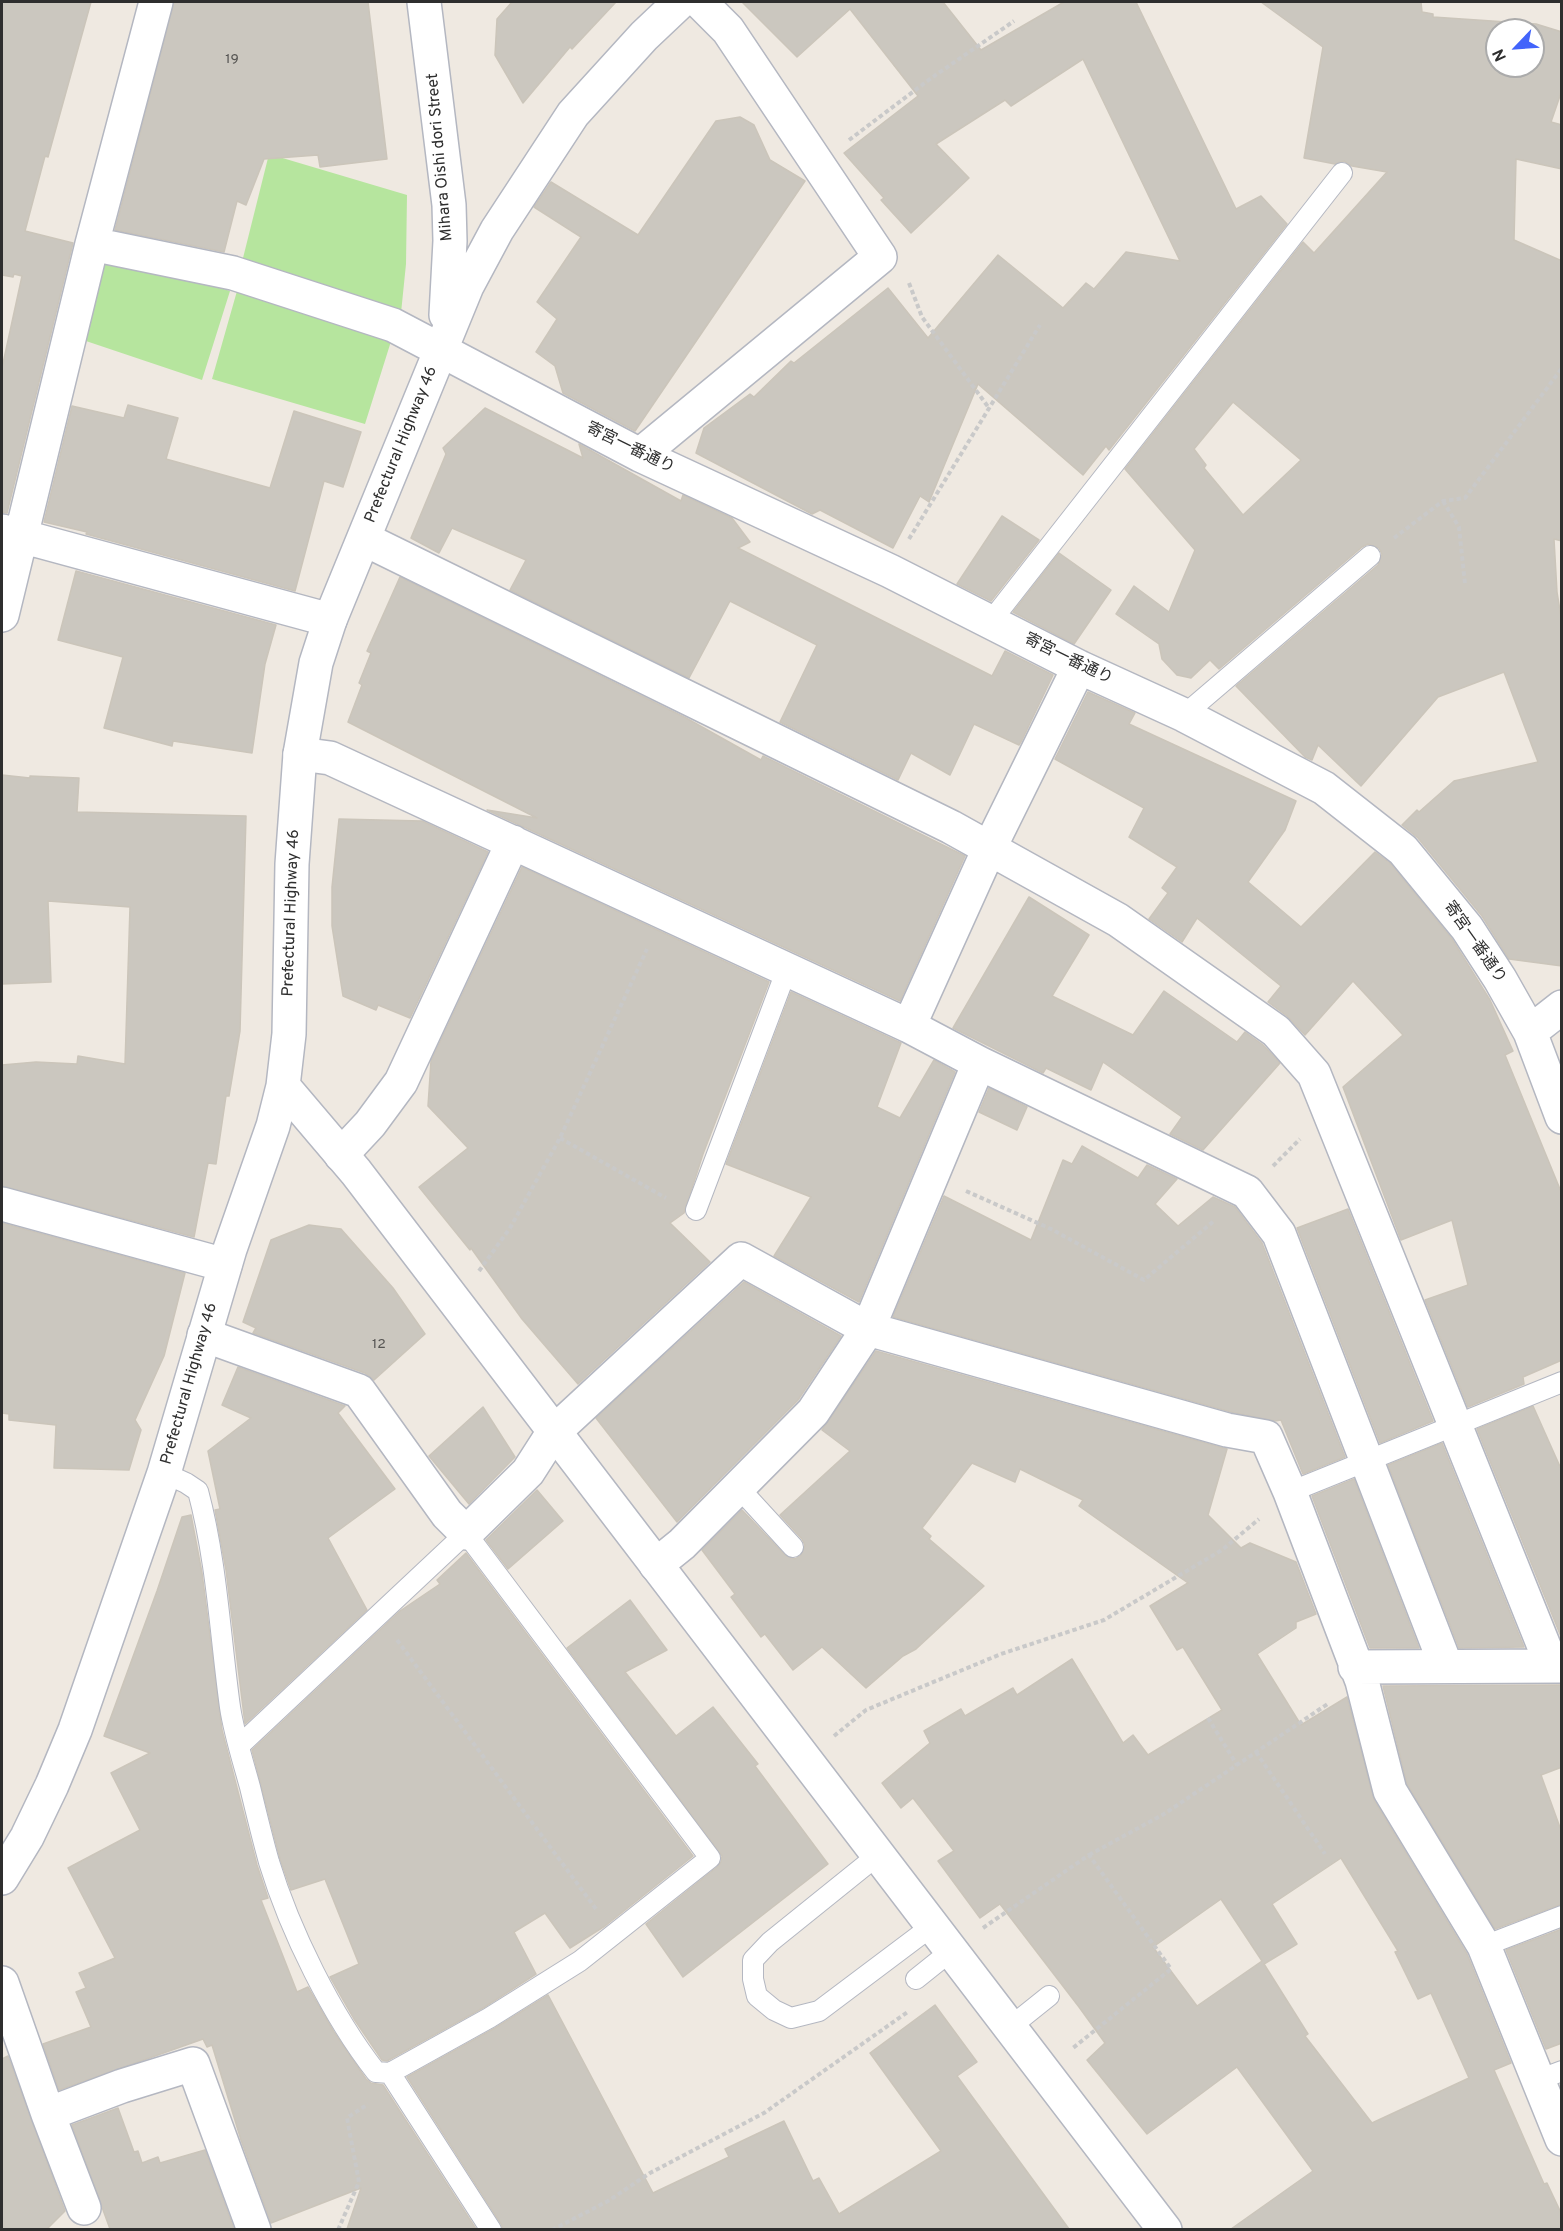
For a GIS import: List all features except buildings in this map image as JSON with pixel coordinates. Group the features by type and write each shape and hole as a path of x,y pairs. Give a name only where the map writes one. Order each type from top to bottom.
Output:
{"street":[{"path":"2,615 11,533 92,244 156,2"},
{"name":"Mihara Oishi dori Street","path":"424,2 448,205 448,282 446,316 440,349"},
{"name":"Prefectural Highway 46","path":"2,1878 27,1837 75,1730 164,1473 225,1264 273,1126 283,1086 289,1034 291,885 300,754 316,663 330,620 440,349 467,286 497,230 573,114 644,36 680,2"},
{"path":"640,456 880,257 728,30 700,2"},
{"name":"寄宮一番通り","path":"92,244 233,273 393,325 640,456 890,571 1079,667 1184,715 1324,788 1403,850 1467,928 1500,979 1530,1032 1562,1117"},
{"path":"11,533 330,620"},
{"path":"364,539 951,827 1118,920 1276,1031 1314,1074 1455,1424 1557,1666 1446,1666 1359,1674"},
{"path":"909,1026 989,849 1079,667"},
{"path":"300,754 330,758 513,842 909,1026 979,1063 1247,1192 1279,1234 1446,1666"},
{"path":"341,1155 370,1124 402,1082 513,842"},
{"path":"1530,1032 1562,1007"},
{"path":"656,1565 682,1544 813,1412 868,1329 979,1063"},
{"path":"283,1086 341,1155 1165,2229"},
{"path":"2,1204 225,1264"},
{"path":"204,1335 360,1391 447,1514 466,1533 528,1472 554,1433 741,1259 868,1329 1227,1430 1266,1437 1290,1492 1359,1674 1390,1791 1484,1946 1550,2076 1562,2139"},
{"path":"2,1983 84,2208"},
{"path":"48,2114 122,2086 193,2064 254,2229"}],"lane":[{"path":"991,621 1342,173"},
{"path":"1184,715 1370,556"},
{"path":"696,1210 787,969"},
{"path":"1290,1492 1562,1382"},
{"path":"164,1473 198,1491 209,1530 231,1710 269,1863 294,1929 332,2007 361,2053 376,2072 394,2079 491,2229"},
{"path":"738,1487 793,1546"},
{"path":"239,1746 466,1533 711,1858 580,1961 394,2079"},
{"path":"878,1855 770,1942 753,1960 753,1979 757,1996 774,2010 791,2018 819,2011 941,1939"},
{"path":"1484,1946 1562,1916"},
{"path":"916,1979 941,1939"},
{"path":"1009,2028 1049,1996"}],"path":[{"path":"818,164 930,79 1014,21"},
{"path":"880,257 902,265 922,317 989,408"},
{"path":"890,571 1040,325"},
{"path":"1370,556 1443,501 1465,498 1562,368"},
{"path":"1443,501 1459,527 1465,584"},
{"path":"477,1273 510,1228 560,1138 664,912"},
{"path":"932,1176 1051,1229 1144,1280 1247,1192 1328,1110"},
{"path":"560,1138 676,1203 683,1202 696,1210"},
{"path":"805,1759 866,1710 1001,1654 1104,1620 1222,1550 1290,1492"},
{"path":"378,1615 614,1933"},
{"path":"941,1939 1164,1814 1256,1752 1359,1674"},
{"path":"1209,1718 1237,1765"},
{"path":"1256,1752 1325,1854"},
{"path":"1043,2072 1171,1969 1089,1855"},
{"path":"552,2229 608,2201 650,2173 764,2113 918,2004"},
{"path":"338,2229 359,2182 347,2118 394,2079"}],"green space":[{"path":"269,154 407,195 406,264 401,313 242,262"},
{"path":"140,262 230,291 202,380 80,339 96,263"},
{"path":"237,291 393,335 365,424 212,379"}]}
